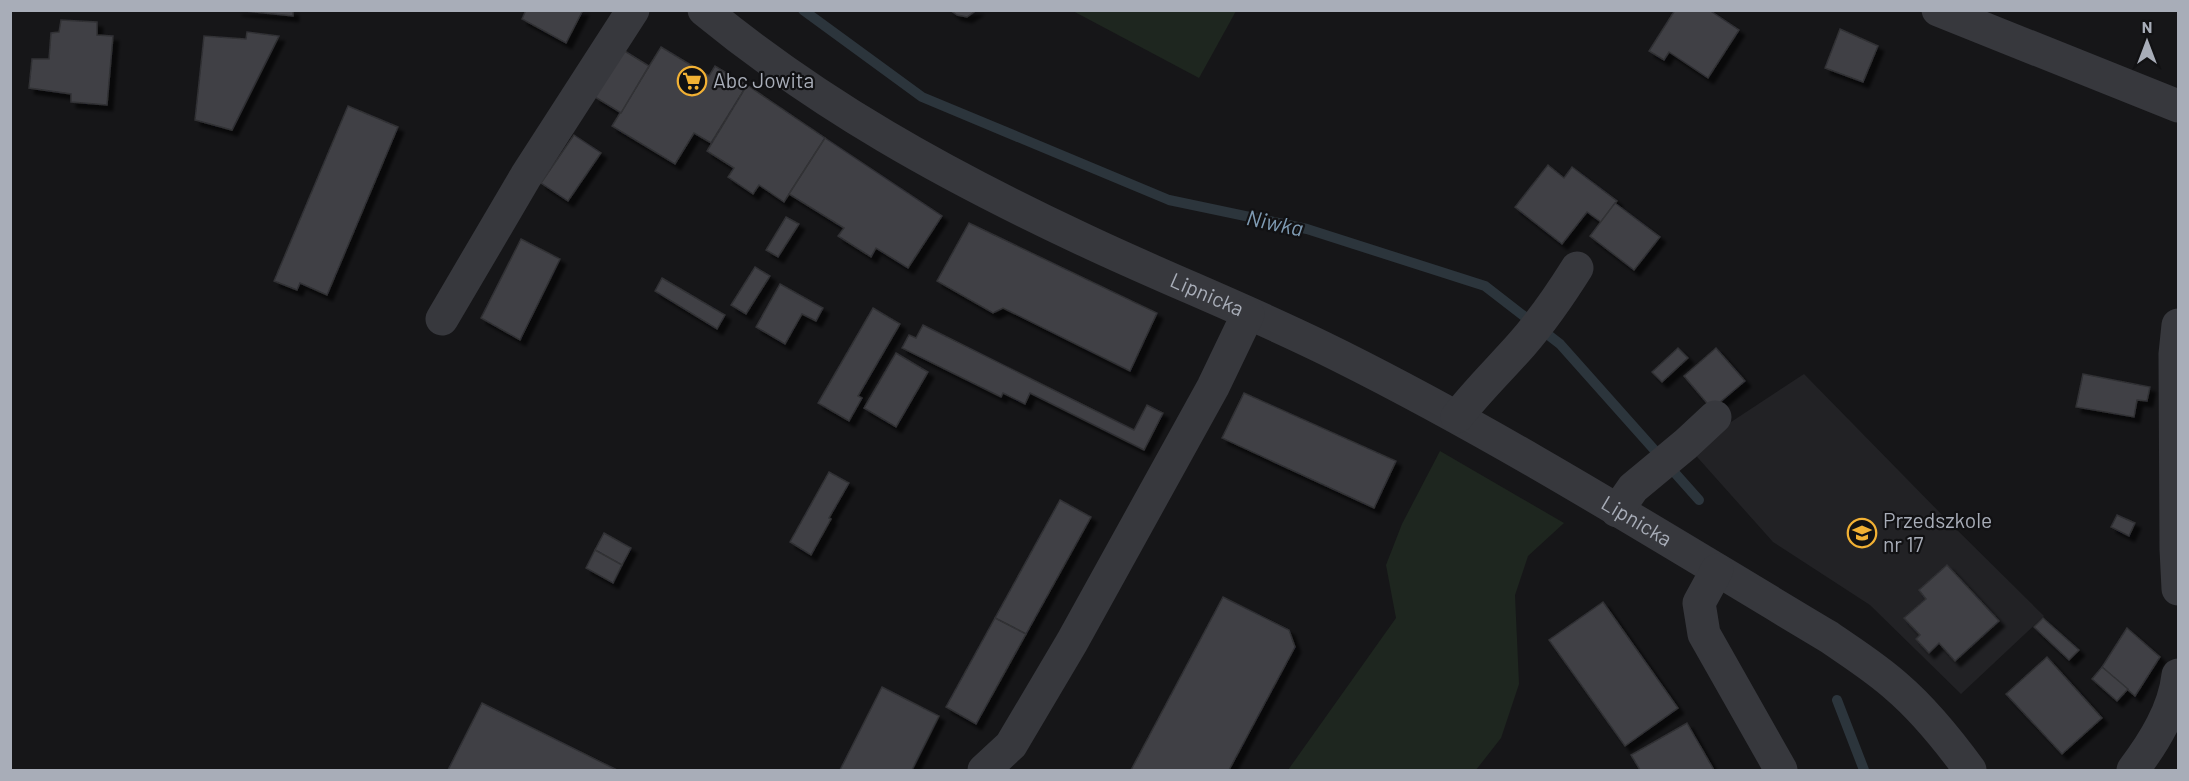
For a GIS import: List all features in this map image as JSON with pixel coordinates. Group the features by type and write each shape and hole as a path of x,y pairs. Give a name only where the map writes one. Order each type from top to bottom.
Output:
{"street":[{"path":"442,319 526,176 633,10"},
{"name":"Lipnicka","path":"704,10 739,39 834,106 930,164 1079,238 1338,355 1457,417 1829,637 1898,687 1928,717 1970,771"},
{"path":"1938,10 2178,106"},
{"path":"1457,417 1523,343 1554,304 1577,268"},
{"path":"984,771 1011,745 1072,642 1213,387 1248,314"},
{"path":"2178,325 2175,354 2178,589"},
{"path":"1617,511 1633,488 1715,417"},
{"path":"1717,570 1699,603 1704,634 1781,771"},
{"path":"2133,771 2153,743 2177,690 2178,675"}],"shaded area":[{"path":"1073,11 1236,11 1199,78"},
{"name":"Przedszkole nr 17","path":"1804,374 2044,616 1961,694 1870,605 1773,542 1690,449"},
{"path":"1440,451 1564,523 1528,556 1515,595 1519,684 1501,738 1476,770 1288,770 1396,618 1386,565 1402,524"}],"building":[{"path":"236,10 293,10 293,16"},
{"path":"526,10 583,10 566,43 522,19"},
{"path":"950,10 977,10 967,17 957,15"},
{"path":"1675,10 1709,10 1739,30 1708,78 1669,52 1664,60 1649,51"},
{"path":"61,20 97,22 97,35 113,36 107,105 71,102 71,94 29,88 32,59 49,59 51,33 59,32"},
{"path":"1840,29 1878,46 1863,82 1825,68"},
{"path":"247,32 279,36 232,130 195,120 204,36 246,39"},
{"path":"661,47 709,76 715,66 747,85 711,143 694,133 675,164 612,126"},
{"path":"623,50 649,66 621,113 595,97"},
{"path":"747,85 825,138 784,202 759,185 753,194 728,177 734,168 707,151"},
{"path":"348,106 398,127 327,295 300,283 297,290 274,281"},
{"path":"574,135 601,153 568,201 541,183"},
{"path":"825,138 942,216 908,268 876,248 871,257 838,236 844,228 789,194"},
{"path":"1548,165 1564,178 1572,167 1617,201 1601,222 1587,212 1562,244 1515,207"},
{"path":"1615,203 1660,237 1634,270 1590,236"},
{"path":"786,217 799,224 778,257 766,250"},
{"path":"969,223 1157,313 1130,371 1003,308 993,313 937,281"},
{"path":"521,239 560,259 520,340 481,318"},
{"path":"755,267 770,276 746,314 731,305"},
{"path":"662,278 725,315 717,329 655,291"},
{"path":"780,284 823,308 816,321 802,314 785,344 756,327"},
{"path":"873,308 900,324 858,396 862,398 849,421 818,403"},
{"path":"923,325 1134,430 1147,405 1163,413 1144,450 1030,393 1025,404 1003,393 1001,397 902,348 909,335 916,338"},
{"path":"1678,348 1688,358 1662,382 1652,372"},
{"path":"1716,348 1745,381 1712,409 1684,376"},
{"path":"896,353 928,372 896,427 864,408"},
{"path":"2083,374 2150,387 2147,401 2137,400 2134,417 2076,407"},
{"path":"1244,393 1396,461 1374,508 1222,438"},
{"path":"829,472 849,483 811,555 790,542"},
{"path":"1060,500 1091,517 1026,634 995,618"},
{"path":"2117,515 2135,523 2129,536 2111,527"},
{"path":"604,533 631,548 622,565 595,550"},
{"path":"595,550 622,565 613,583 586,568"},
{"path":"1947,565 1999,621 1955,661 1939,643 1929,653 1916,639 1920,635 1904,618 1926,599 1919,590"},
{"path":"1223,597 1289,630 1295,647 1229,770 1131,770"},
{"path":"1603,602 1678,708 1625,746 1549,640"},
{"path":"995,618 1026,634 976,724 946,707"},
{"path":"2043,618 2079,650 2069,660 2034,627"},
{"path":"2127,628 2160,657 2135,696 2102,667"},
{"path":"2047,657 2102,718 2062,754 2006,694"},
{"path":"2102,667 2128,689 2117,701 2092,679"},
{"path":"882,687 939,716 912,770 840,770"},
{"path":"482,703 617,770 448,770"},
{"path":"1687,723 1714,770 1640,770 1631,755"}],"waterway":[{"name":"Niwka","path":"803,10 922,97 1169,200 1307,229 1485,286 1560,344 1699,500"},
{"name":"Niwka","path":"1837,700 1864,770"}],"place":[{"name":"Abc Jowita","path":"692,81"},
{"name":"Przedszkole nr 17","path":"1862,533"}]}
